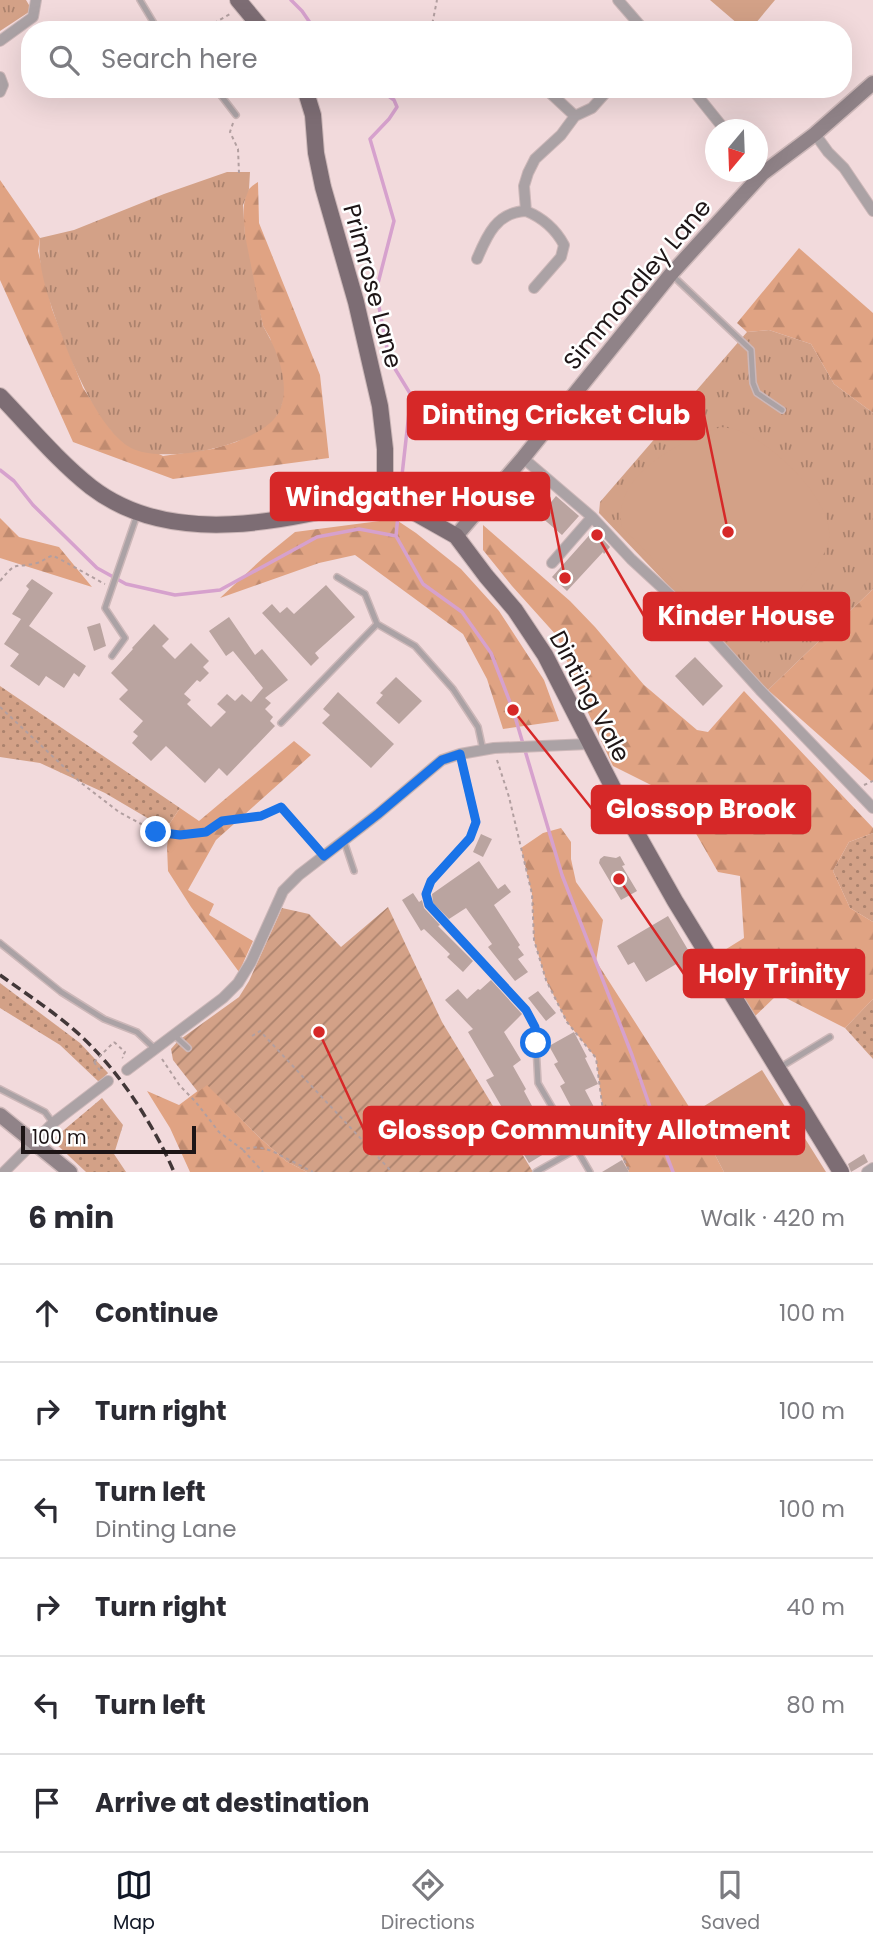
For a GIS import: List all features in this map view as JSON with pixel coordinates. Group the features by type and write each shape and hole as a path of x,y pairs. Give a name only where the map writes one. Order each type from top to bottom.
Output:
{"main road":[{"path":"241,4 255,21"},
{"name":"Primrose Lane","path":"308,98 313,115 316,153 323,187 356,302 380,406 385,449 385,496"},
{"path":"0,396 69,468 93,488 138,512 184,523 245,524 385,496"},
{"name":"Dinting Vale","path":"385,496 456,536 515,610 545,655 589,744 668,890 842,1172"}],"street":[{"path":"28,21 33,17 36,0"},
{"path":"618,0 636,21"},
{"path":"0,41 21,26"},
{"path":"0,77 3,85 0,92"},
{"name":"Simmondley Lane","path":"768,166 815,134 873,83"},
{"path":"556,98 575,116"},
{"path":"526,211 524,186 535,159 561,135 575,116 592,108 601,98"},
{"path":"699,98 716,119"},
{"path":"815,134 844,168 873,211"},
{"name":"Simmondley Lane","path":"456,536 523,458 671,274 750,182"},
{"path":"477,259 488,233 512,211 526,211 543,219 557,231 564,245 561,257 534,288"},
{"path":"523,458 592,517 631,559 695,618 873,808"},
{"path":"552,563 592,517"},
{"path":"127,1070 239,983 283,891 299,875 442,760 460,754 494,749 589,744"},
{"path":"4,1172 53,1123 106,1077"},
{"path":"0,1115 70,1172"},
{"path":"867,1172 873,1168"}],"lane":[{"path":"140,0 153,21"},
{"path":"223,98 236,115"},
{"path":"671,274 751,350 753,383 757,393 782,410"},
{"path":"111,656 124,638 105,608 138,512"},
{"path":"337,576 365,594 377,624 415,646 453,690 494,749"},
{"path":"281,723 377,624"},
{"path":"460,754 476,822 470,838 431,881 426,894 429,905 526,1010 535,1027 538,1083 590,1172"},
{"path":"281,807 324,856"},
{"path":"344,841 354,871"},
{"path":"0,943 61,992 104,1019 136,1032 155,1049"},
{"path":"174,1035 188,1048"},
{"path":"777,1069 830,1037"},
{"path":"0,1089 45,1112 53,1123"},
{"path":"536,1172 575,1150"}],"path":[{"path":"433,21 437,0"},
{"path":"216,21 241,4"},
{"path":"236,115 230,132 238,149 239,173"},
{"path":"0,581 11,567 38,563 50,556 59,557 79,571 112,584"},
{"path":"0,707 80,782 119,812 156,832 180,835 206,832 222,821 261,816 281,807"},
{"path":"494,749 509,797 532,894 534,940 545,980 567,1022 597,1058 604,1119 630,1172"},
{"path":"252,1037 260,1031 392,1172"},
{"path":"106,1077 94,1062 114,1042 125,1052 122,1058"},
{"path":"155,1049 180,1086 219,1132 242,1149 263,1172"},
{"path":"242,1149 258,1147 272,1151 313,1172"}],"green space":[{"path":"0,0 26,0 32,10 0,31"},
{"path":"710,0 775,0 758,21 734,21"},
{"path":"227,172 250,172 249,189 243,205 245,235 263,326 281,368 283,402 269,424 233,443 188,453 146,453 131,448 120,440 89,398 73,364 46,288 40,262 40,238 74,230"},
{"path":"0,180 40,238 38,251 52,309 83,388 112,431 163,456 212,449 236,442 261,429 277,415 282,403 283,386 270,338 263,326 245,234 245,200 249,189 258,182 259,223 320,375 329,458 173,479 73,442 0,280"},
{"path":"799,248 873,313 873,413 834,384 811,344 769,330 747,332 737,323"},
{"path":"769,330 811,344 834,384 873,413 873,589 768,690 599,513 600,502 747,332"},
{"path":"721,427 735,429 751,436 782,459 811,490 828,523 829,538 826,550 808,579 768,621 743,633 730,630 712,620 622,527 621,508 627,491 638,476 669,451"},
{"path":"0,518 19,537 59,547 92,587 0,558"},
{"path":"395,519 461,569 499,611 544,680 559,721 503,729 487,679 463,634 355,555 319,563 220,598 295,532"},
{"path":"483,525 570,601 644,685 697,730 708,732 744,691 873,828 873,833 849,842 833,871 850,908 873,922 873,999 845,1028 778,994 752,1019 715,956 744,938 740,876 718,872 675,797 613,766 584,704 557,636 483,550"},
{"path":"873,589 873,781 872,782 768,690"},
{"path":"0,686 180,808 170,823 161,826 105,793 40,763 0,757"},
{"path":"294,741 311,755 216,840 188,890 214,904 209,915 253,941 239,972 168,871 170,823 180,808 199,821"},
{"path":"561,828 571,842 571,859 576,882 603,920 596,961 693,1113 724,1172 629,1172 604,1119 596,1058 567,1022 546,980 534,940 532,894 521,848 543,833"},
{"path":"873,833 873,922 850,908 833,871 849,842"},
{"path":"388,907 442,1022 533,1172 307,1172 286,1161 207,1085 198,1092 173,1060 171,1049 178,1041 239,997 282,908 309,914 341,947"},
{"path":"0,983 80,1043 108,1073 99,1082 60,1045 0,1008"},
{"path":"873,999 873,1059 845,1028"},
{"path":"762,1070 826,1172 724,1172 693,1113"},
{"path":"207,1084 286,1161 307,1172 190,1172 170,1128 147,1091 179,1105"},
{"path":"102,1098 123,1125 114,1154 126,1172 86,1172 52,1140"}],"building":[{"path":"556,496 579,516 562,535 540,516"},
{"path":"594,530 610,547 567,591 552,577"},
{"path":"32,579 53,593 29,626 86,666 79,677 74,673 64,688 46,676 39,686 10,666 19,654 4,644 21,619 12,614 29,589 26,586"},
{"path":"326,585 355,617 315,653 319,658 311,666 262,613 272,604 280,613 287,607 294,614"},
{"path":"229,617 255,655 262,649 288,680 265,698 271,703 265,709 273,717 270,721 275,726 227,776 219,768 205,783 166,746 151,761 132,743 138,736 133,732 143,721 119,699 128,690 111,673 154,624 169,639 162,646 175,659 191,643 209,661 203,667 209,673 200,682 197,680 184,694 191,700 187,704 211,727 226,712 217,704 227,694 235,701 242,694 251,702 263,688 233,651 226,656 209,631"},
{"path":"100,623 106,646 94,651 87,627"},
{"path":"695,657 723,686 703,706 675,676"},
{"path":"396,677 422,701 399,724 376,703 383,695 380,693"},
{"path":"338,692 394,744 371,768 322,723 330,715 323,709"},
{"path":"481,834 492,839 483,857 473,852"},
{"path":"604,856 620,856 625,865 622,866 637,891 621,900 599,863"},
{"path":"479,861 498,889 505,884 511,892 494,905 524,955 518,959 528,972 515,981 488,947 492,944 466,908 449,919 433,903 432,894"},
{"path":"413,893 419,902 422,900 424,908 440,925 438,926 473,961 463,972 447,957 450,954 424,929 421,931 402,900"},
{"path":"668,916 697,965 684,973 678,963 646,982 634,962 628,965 617,946"},
{"path":"491,980 522,1014 504,1032 521,1060 513,1066 539,1119 547,1114 554,1126 548,1130 557,1146 529,1163 512,1135 514,1134 504,1111 486,1080 494,1076 468,1032 473,1029 445,1000 458,989 467,999"},
{"path":"538,991 556,1013 546,1021 528,998"},
{"path":"574,1032 598,1084 585,1090 606,1130 588,1139 560,1086 565,1083 554,1064 558,1062 549,1046"},
{"path":"864,1154 868,1162 851,1172 848,1164"},
{"path":"622,1160 629,1172 602,1172"}],"waterway":[{"path":"291,0 309,21"},
{"path":"391,98 397,107 370,139 394,221 376,291 389,359 411,395 400,493"},
{"path":"0,470 14,481 33,505 97,568 126,584 175,595 220,590 317,537 359,529 396,536 423,584 462,612 491,653 513,710 562,875 632,1055 673,1172"},
{"path":"396,536 398,515"}],"railway":[{"path":"0,975 61,1019 84,1038 106,1062 139,1107 174,1172"}],"place":[{"name":"Dinting Cricket Club","path":"728,532"},
{"name":"Kinder House","path":"597,535"},
{"name":"Windgather House","path":"565,578"},
{"name":"Glossop Brook","path":"513,710"},
{"name":"Holy Trinity","path":"619,879"},
{"name":"Glossop Community Allotment","path":"319,1032"}],"route":[{"path":"156,832 180,835 206,832 222,821 261,816 281,807 324,856 442,760 460,754 476,822 470,838 431,881 426,894 429,905 439,918 526,1010 535,1027 536,1043"}]}
